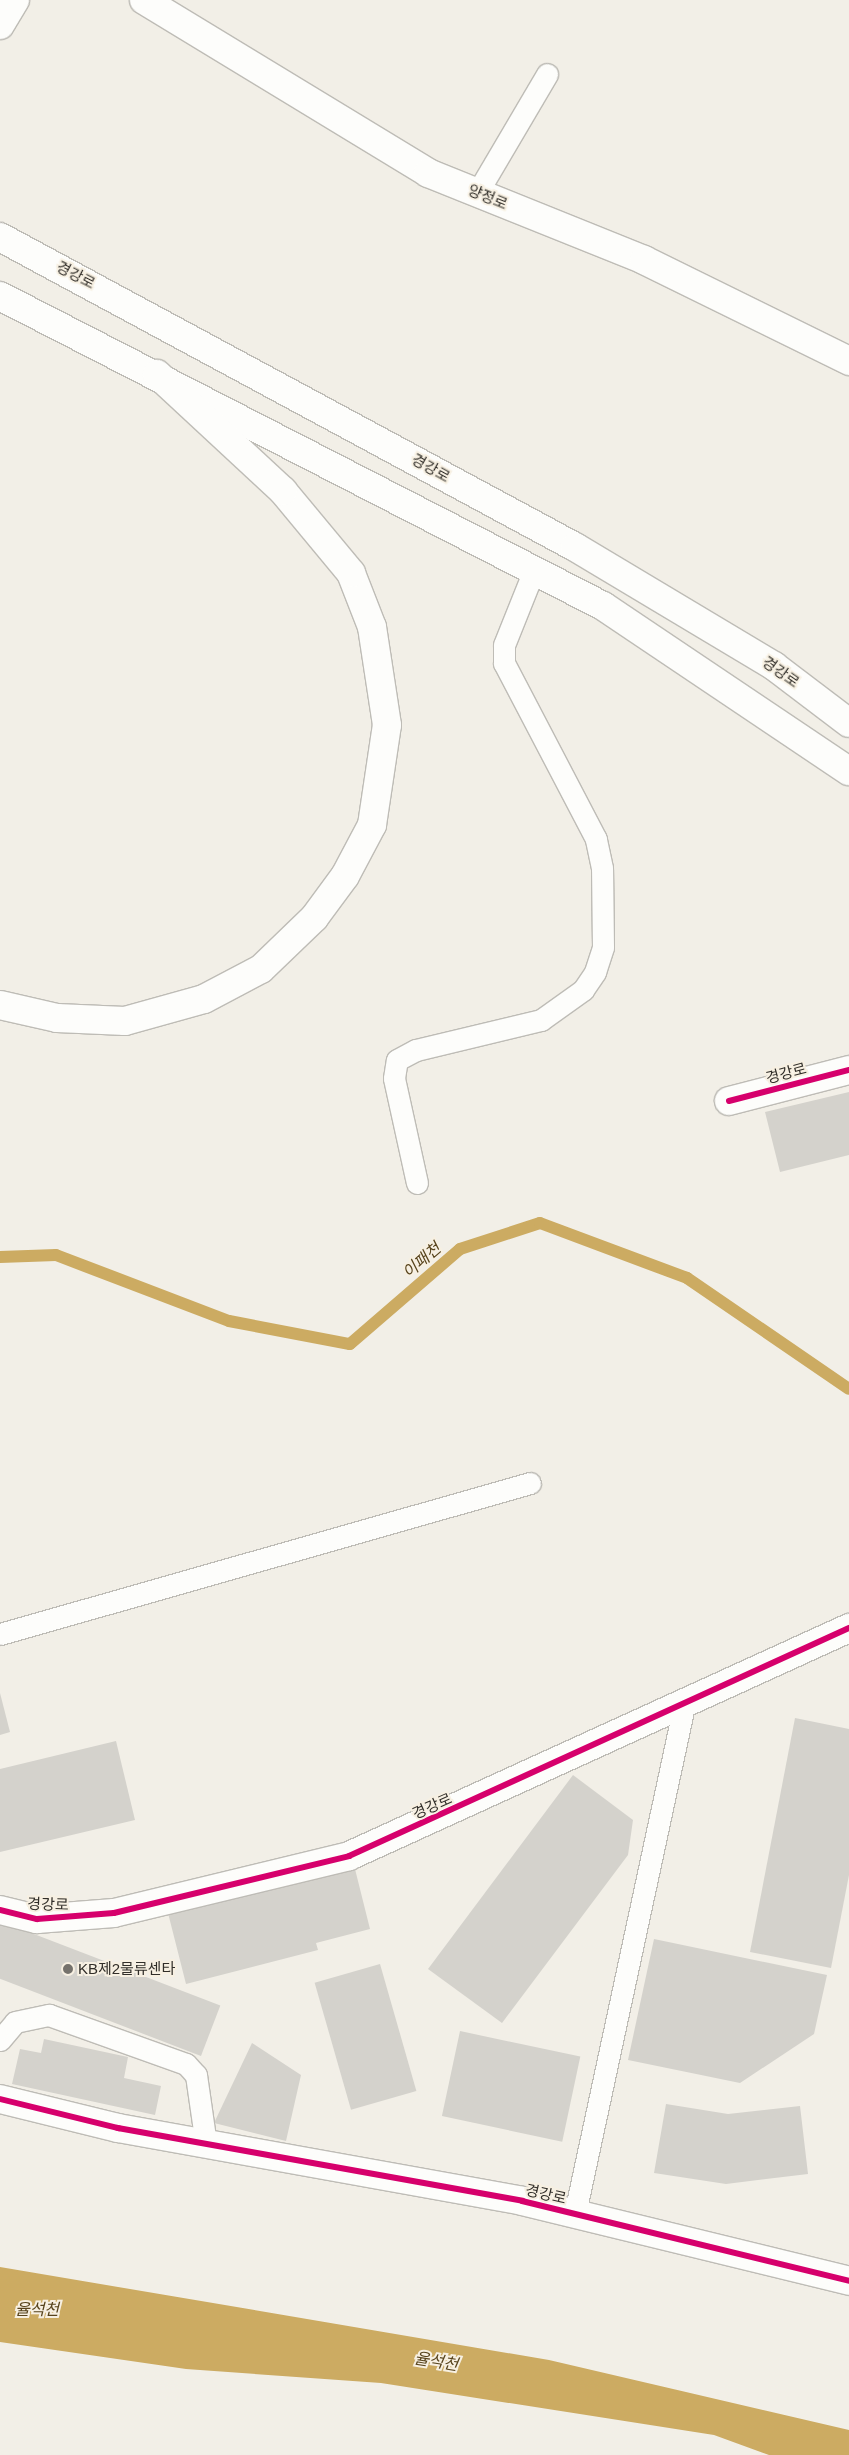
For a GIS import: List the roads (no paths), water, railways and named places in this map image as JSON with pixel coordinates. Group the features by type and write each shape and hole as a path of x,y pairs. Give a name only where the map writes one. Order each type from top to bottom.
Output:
{"main road":[{"path":"0,25 15,0"},
{"name":"양정로","path":"144,0 428,173 644,260 849,361"},
{"name":"경강로","path":"0,236 575,547 774,666 849,723"},
{"path":"0,296 157,374 603,606 849,771"},
{"path":"0,1005 57,1018 124,1020 204,999 261,969 314,918 345,876 372,825 387,725 372,627 351,573 283,491 157,374"},
{"name":"경강로","path":"729,1101 849,1070"},
{"name":"경강로","path":"0,1910 37,1919 114,1913 333,1860 368,1849 684,1706 849,1628"},
{"name":"경강로","path":"0,2099 206,2144 575,2214 849,2281"}],"lane":[{"path":"478,193 547,74"},
{"path":"417,1183 394,1078 397,1060 416,1050 540,1020 583,990 595,972 602,947 602,868 596,839 504,662 504,645 534,570"},
{"path":"0,1634 530,1483"},
{"name":"경강로","path":"575,2214 684,1706"},
{"path":"0,2040 15,2022 49,2016 186,2064 196,2075 206,2144"}],"water":[{"name":"율석천","path":"0,2267 549,2360 849,2430 849,2455 769,2455 714,2435 381,2383 186,2369 0,2342"}],"waterway":[{"name":"이패천","path":"0,1257 56,1255 229,1321 350,1344 460,1249 540,1223 687,1278 849,1389"}],"place":[{"name":"KB제2물류센타","path":"68,1969"}]}
